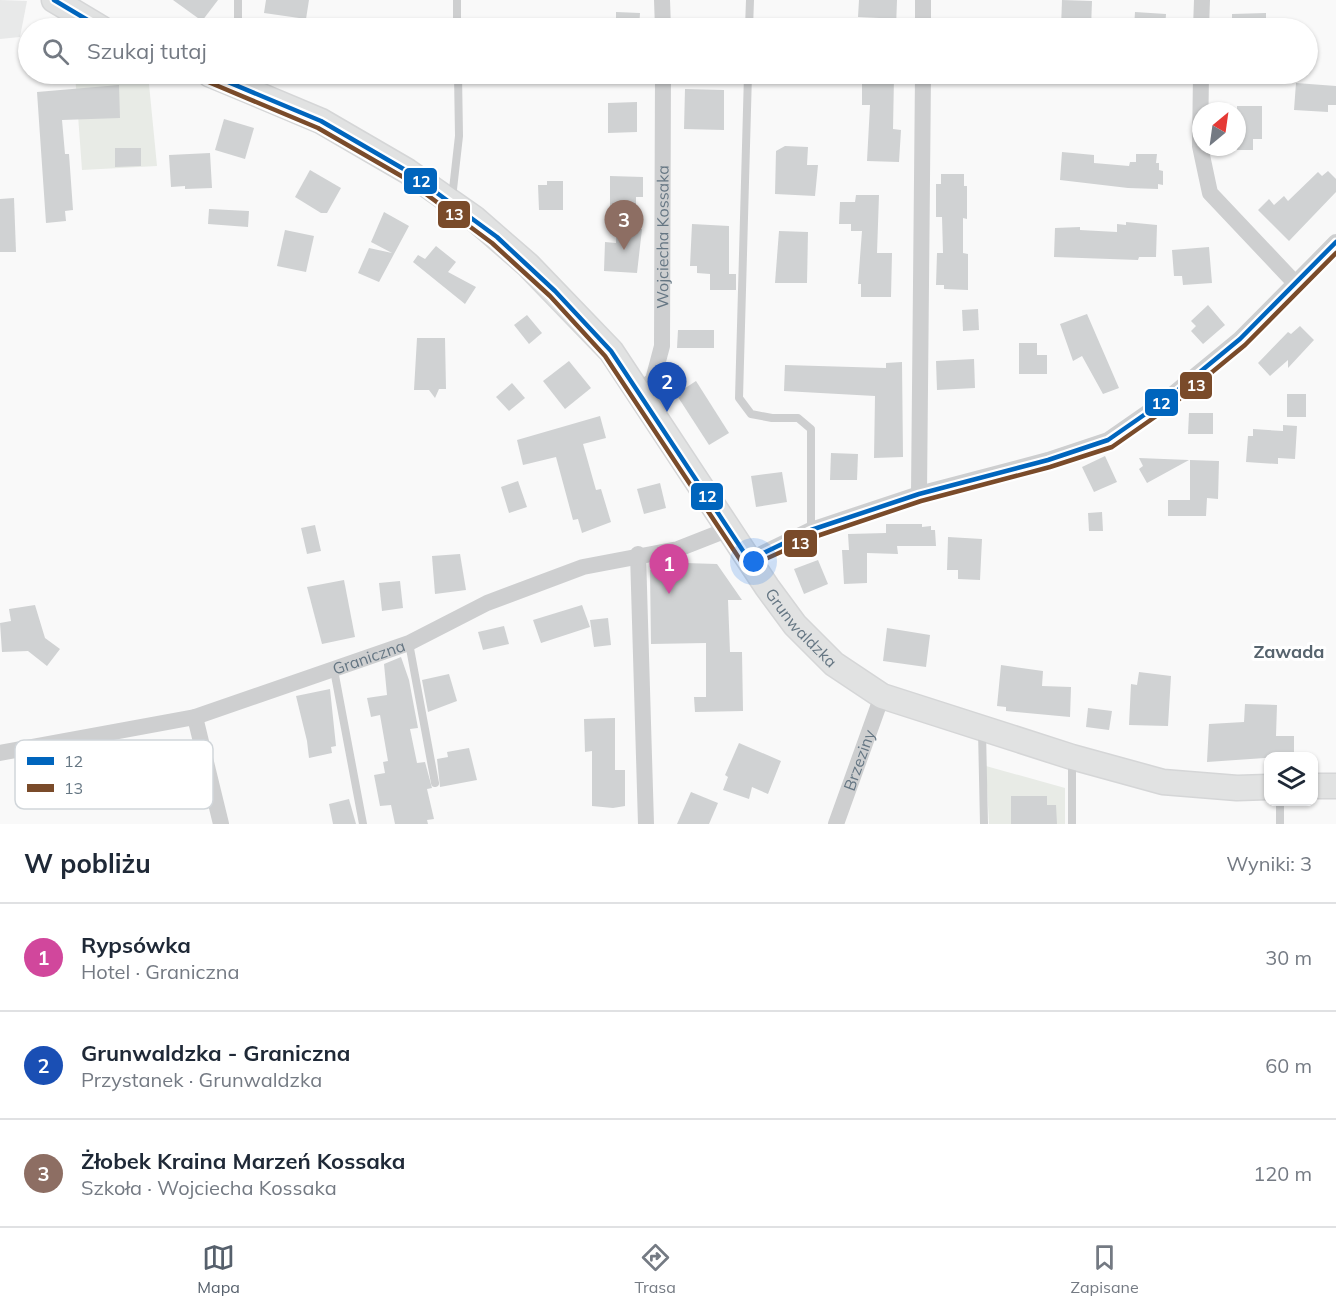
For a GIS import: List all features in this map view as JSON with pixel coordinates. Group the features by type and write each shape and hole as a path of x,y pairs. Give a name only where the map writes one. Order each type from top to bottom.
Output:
{"street":[{"path":"662,0 663,18"},
{"path":"923,0 923,18"},
{"path":"1201,18 1202,0"},
{"path":"64,3 86,18"},
{"name":"Grunwaldzka","path":"246,84 321,122 407,171 452,201 497,237 563,299 611,351 749,560 795,625 834,664 882,696 1072,757 1163,782 1264,787"},
{"name":"Wojciecha Kossaka","path":"640,392 653,380 662,346 663,84"},
{"path":"919,494 922,84"},
{"path":"1201,84 1200,146 1210,194 1296,284"},
{"path":"749,560 811,530 919,494 1048,460 1108,440 1167,399 1240,339 1336,242"},
{"name":"Graniczna","path":"70,740 195,717 409,644 487,603 583,567 638,554 678,549 729,529"},
{"path":"638,554 646,824"},
{"name":"Brzeziny","path":"836,824 882,696"},
{"path":"195,717 201,740"},
{"name":"Graniczna","path":"0,753 15,750"},
{"path":"1318,786 1336,786"},
{"path":"213,791 221,824"}],"lane":[{"path":"238,0 238,18"},
{"path":"457,0 457,18"},
{"path":"749,18 750,0"},
{"path":"452,201 459,136 458,84"},
{"path":"748,84 739,398 752,414 772,418 798,418 811,429 811,530"},
{"path":"409,644 435,783"},
{"path":"334,670 363,824"},
{"path":"982,727 984,824"},
{"path":"1072,757 1072,824"},
{"path":"1280,806 1280,824"}],"shaded area":[{"path":"0,0 27,1 24,18 18,18 18,37 0,39"},
{"path":"76,84 149,84 157,166 82,170"},
{"path":"986,766 1065,788 1065,824 989,824"}],"building":[{"path":"173,0 218,0 204,18 198,18"},
{"path":"266,0 309,0 306,18 264,13"},
{"path":"859,0 897,0 896,18 858,17"},
{"path":"1062,0 1092,1 1091,18 1061,18"},
{"path":"616,12 640,13 640,18 616,18"},
{"path":"1135,12 1166,14 1166,18 1135,18"},
{"path":"1266,13 1266,18 1232,18 1232,14"},
{"path":"862,84 894,84 893,129 901,130 899,162 867,161 870,105 862,105"},
{"path":"1296,84 1336,86 1336,105 1328,105 1328,112 1294,110"},
{"path":"119,85 120,118 62,120 65,154 69,154 73,210 65,211 66,221 46,223 37,92"},
{"path":"685,89 724,90 724,130 684,129"},
{"path":"637,102 637,132 608,133 608,103"},
{"path":"1246,106 1262,106 1262,139 1253,139 1253,150 1246,150"},
{"path":"224,119 254,128 245,159 215,150"},
{"path":"785,146 808,147 807,165 818,165 815,196 775,194 776,151"},
{"path":"115,148 141,148 141,166 115,167"},
{"path":"1062,152 1094,155 1094,163 1129,166 1130,162 1136,162 1136,154 1157,154 1156,163 1159,163 1159,170 1163,171 1163,185 1158,184 1158,189 1128,188 1060,180"},
{"path":"210,153 212,188 171,187 169,155"},
{"path":"310,170 341,188 327,213 321,213 295,197"},
{"path":"1328,171 1336,179 1336,192 1289,241 1258,210 1269,199 1274,205 1284,196 1288,201 1318,172 1322,176"},
{"path":"941,174 964,174 964,186 967,186 967,219 963,218 963,253 968,254 968,290 944,289 944,285 936,285 937,253 943,253 942,217 936,217 936,184 941,184"},
{"path":"610,176 643,177 643,197 636,197 636,229 642,229 637,273 604,271 605,242 616,243 617,207 610,207"},
{"path":"547,181 563,181 563,210 539,210 538,185 547,185"},
{"path":"856,195 879,195 877,253 892,253 891,297 861,297 861,284 858,284 862,231 851,231 851,224 839,224 840,202 855,202"},
{"path":"14,198 16,252 0,252 0,199"},
{"path":"209,209 249,211 248,227 208,224"},
{"path":"384,212 409,226 379,282 358,273 369,248 392,253 371,242"},
{"path":"1126,222 1157,225 1156,257 1139,257 1138,260 1054,257 1055,228 1080,227 1080,230 1117,232 1117,224 1126,225"},
{"path":"692,224 729,226 729,274 736,274 736,290 710,290 710,274 697,273 697,266 690,266"},
{"path":"285,230 314,236 306,272 277,266"},
{"path":"779,231 808,232 807,283 775,283"},
{"path":"436,246 456,262 448,272 476,287 465,304 413,262 418,255 425,259"},
{"path":"1209,247 1212,283 1183,285 1182,276 1174,276 1172,250"},
{"path":"1208,305 1225,325 1203,344 1191,331 1196,326 1191,321"},
{"path":"978,309 979,330 963,331 962,310"},
{"path":"1087,314 1119,388 1103,394 1082,356 1073,361 1060,324"},
{"path":"527,315 542,333 529,344 514,325"},
{"path":"1300,326 1314,340 1288,368 1288,360 1270,376 1258,363 1288,332 1291,334"},
{"path":"678,330 714,330 714,348 677,348"},
{"path":"417,338 445,338 446,389 439,389 435,398 429,390 414,390"},
{"path":"1019,343 1037,343 1037,355 1047,355 1047,374 1019,374"},
{"path":"974,359 975,388 937,390 936,361"},
{"path":"569,361 591,388 565,409 543,381"},
{"path":"902,362 903,457 874,458 875,396 784,391 785,365 886,368 886,363"},
{"path":"696,381 729,433 709,445 676,394"},
{"path":"512,383 525,398 509,411 496,397"},
{"path":"1287,394 1306,394 1306,417 1287,417"},
{"path":"1189,413 1213,413 1213,434 1188,434"},
{"path":"600,416 606,438 583,444 596,490 601,489 611,522 582,533 578,519 573,520 556,457 523,465 517,440"},
{"path":"1283,425 1297,426 1295,459 1278,458 1278,464 1246,462 1248,436 1253,436 1253,429 1283,431"},
{"path":"831,453 858,454 857,480 830,480"},
{"path":"1105,456 1117,482 1094,492 1082,467"},
{"path":"1139,458 1189,460 1147,483 1139,469 1143,466"},
{"path":"1190,460 1219,461 1218,499 1207,498 1206,516 1168,516 1168,500 1190,500"},
{"path":"782,472 787,502 756,507 751,476"},
{"path":"518,481 527,507 509,513 501,487"},
{"path":"660,483 666,508 644,514 637,489"},
{"path":"1102,512 1103,531 1089,531 1088,513"},
{"path":"886,524 931,526 931,530 935,530 936,546 897,546 898,554 867,553 867,583 844,584 842,550 849,550 848,534 886,533"},
{"path":"315,525 321,551 307,554 301,528"},
{"path":"948,537 982,539 980,580 958,579 958,570 947,570"},
{"path":"460,554 466,590 435,594 432,556"},
{"path":"818,560 828,584 804,594 794,569"},
{"path":"685,563 717,564 742,600 728,600 730,652 742,652 743,711 695,712 694,697 706,697 706,643 651,644 650,570 661,570 661,566 685,567"},
{"path":"344,580 355,637 322,644 307,587"},
{"path":"400,581 403,608 382,611 379,583"},
{"path":"35,605 45,638 60,649 47,666 28,651 2,652 0,623 11,621 9,609"},
{"path":"582,605 590,627 541,643 533,620"},
{"path":"608,618 611,645 594,647 590,620"},
{"path":"504,626 509,644 483,650 478,632"},
{"path":"887,628 930,635 926,667 883,661"},
{"path":"401,657 409,680 418,728 410,729 417,763 425,762 432,788 427,789 434,819 427,820 428,824 395,824 391,805 380,806 374,775 385,773 383,762 388,761 380,715 371,717 367,698 387,695 384,664"},
{"path":"1001,665 1043,671 1042,686 1071,687 1070,717 1006,711 1006,707 997,706"},
{"path":"1139,672 1171,676 1168,726 1129,725 1131,684 1137,685"},
{"path":"449,674 457,701 428,712 422,680"},
{"path":"330,689 336,746 331,747 332,753 309,758 296,696"},
{"path":"1245,704 1277,705 1276,736 1294,736 1294,752 1264,752 1264,758 1207,762 1209,724 1244,722"},
{"path":"1088,708 1112,711 1109,730 1086,727"},
{"path":"615,718 615,770 625,770 625,806 613,808 592,806 592,751 585,752 584,719"},
{"path":"739,743 781,761 768,794 752,787 749,799 723,790 728,777 725,775"},
{"path":"469,748 477,780 440,787 437,759 448,757 447,752"},
{"path":"691,792 718,803 709,824 677,824"},
{"path":"1011,796 1047,796 1047,805 1056,805 1057,824 1011,824"},
{"path":"349,799 356,824 333,824 329,804"}],"transit line":[{"name":"12","path":"54,0 84,18"},
{"name":"13","path":"213,84 318,128 403,177 492,243 550,296 605,356 743,564 748,567 814,537 921,501 1050,467 1112,447 1172,405 1245,345 1336,253"},
{"name":"12","path":"233,84 321,121 407,171 497,237 555,291 611,351 749,560 811,530 919,494 1048,460 1108,440 1167,399 1240,339 1336,242"}],"place":[{"name":"Żłobek Kraina Marzeń Kossaka","path":"624,250"},
{"name":"Grunwaldzka - Graniczna","path":"667,412"},
{"name":"Rypsówka","path":"669,594"}],"district":[{"name":"Zawada","path":"1289,651"}]}
